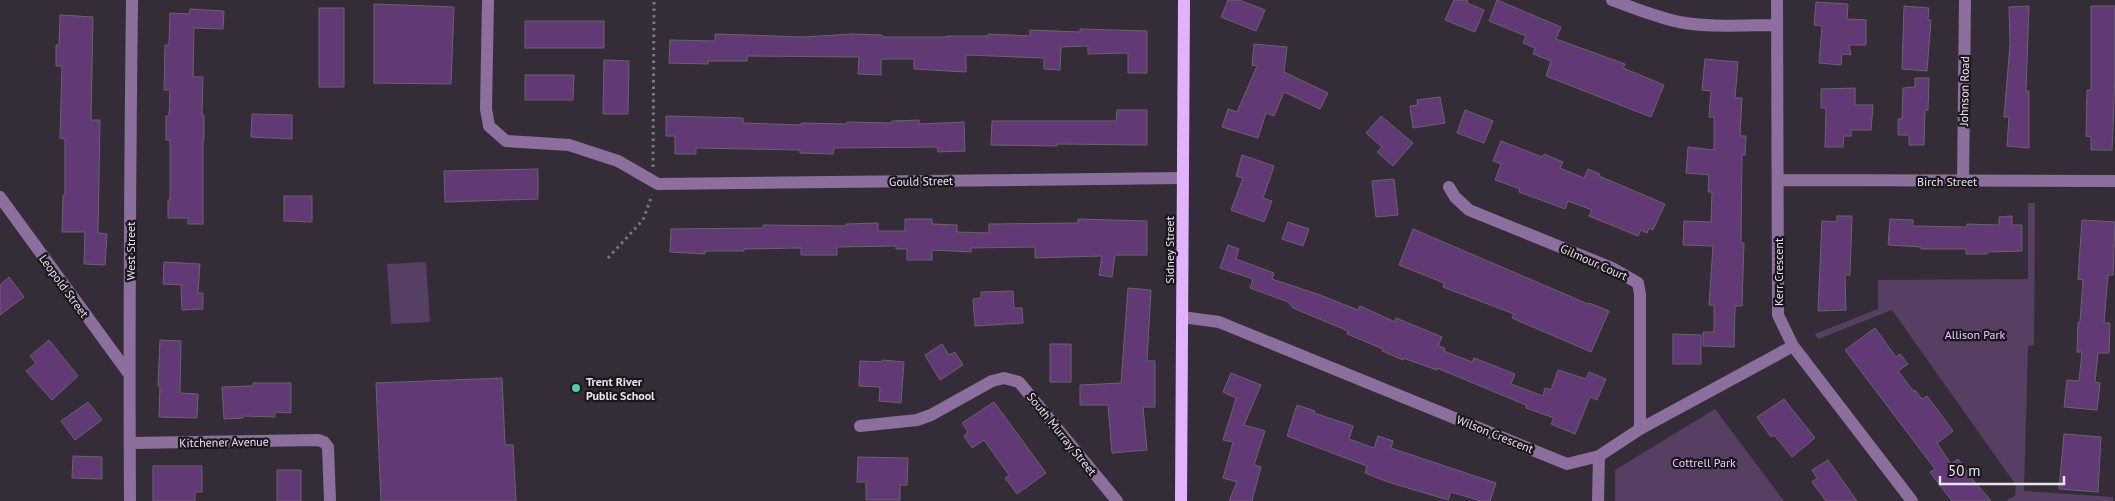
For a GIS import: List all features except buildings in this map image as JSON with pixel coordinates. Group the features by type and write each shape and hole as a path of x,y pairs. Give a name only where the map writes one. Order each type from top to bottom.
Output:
{"main road":[{"name":"Sidney Street","path":"1181,501 1184,0"}],"street":[{"name":"West Street","path":"126,500 131,443 129,374 132,0"},
{"path":"488,0 486,109 489,126 506,141 569,145 618,161 657,184"},
{"path":"1612,0 1655,16 1681,22 1715,25 1777,25"},
{"name":"Kerr Crescent","path":"1777,0 1778,315 1794,346 1912,501"},
{"name":"Johnson Road","path":"1963,182 1965,0"},
{"name":"Gould Street","path":"657,184 1183,178"},
{"name":"Birch Street","path":"1778,180 2115,181"},
{"name":"Gilmour Court","path":"1449,187 1455,197 1469,210 1612,268 1638,283 1640,294 1640,429"},
{"name":"Leopold Street","path":"0,198 129,374"},
{"name":"Wilson Crescent","path":"1182,317 1219,322 1567,464 1599,456 1640,429 1794,346"},
{"name":"South Murray Street","path":"860,426 918,420 931,415 992,381 1004,378 1019,382 1117,501"},
{"name":"Kitchener Avenue","path":"131,443 318,440 324,442 328,447 330,501"},
{"path":"1598,501 1599,456"}],"path":[{"path":"608,258 643,220 657,184 653,170 654,0"}],"green space":[{"name":"Allison Park","path":"2028,203 2035,203 2034,345 2028,346 2024,491 2113,497 2113,501 2005,501 2015,496 2016,485 1892,310 1818,339 1815,334 1878,309 1878,280 2028,279"},
{"path":"426,262 430,322 391,324 387,264"},
{"name":"Cottrell Park","path":"1715,409 1784,501 1615,501 1615,470"}],"place":[{"name":"Trent River Public School","path":"576,388"}]}
